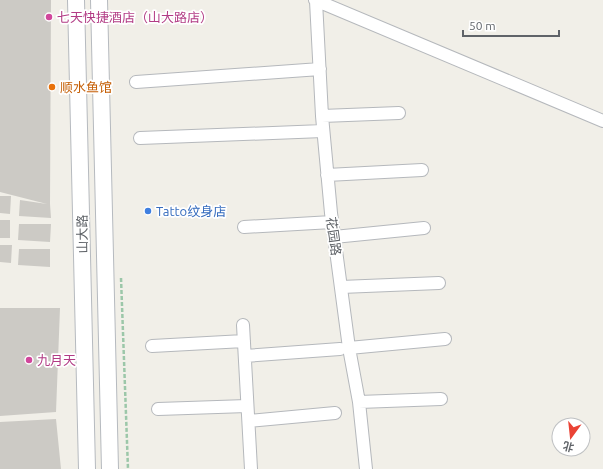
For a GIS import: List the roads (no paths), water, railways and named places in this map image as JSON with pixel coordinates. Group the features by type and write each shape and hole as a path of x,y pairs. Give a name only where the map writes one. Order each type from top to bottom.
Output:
{"main road":[{"name":"山大路","path":"76,0 87,469"},
{"name":"山大路","path":"99,0 110,469"}],"street":[{"name":"花园路","path":"316,0 323,131 332,222 341,287 344,348 359,402 366,469"},
{"path":"316,0 603,121"},
{"path":"136,82 320,69"},
{"path":"322,116 399,113"},
{"path":"140,138 323,131"},
{"path":"327,175 422,170"},
{"path":"244,227 332,222"},
{"path":"334,236 424,228"},
{"path":"341,287 439,283"},
{"path":"243,325 251,469"},
{"path":"245,356 445,339"},
{"path":"152,346 244,341"},
{"path":"359,402 441,399"},
{"path":"158,409 247,406"},
{"path":"249,421 335,413"}],"place":[{"name":"七天快捷酒店（山大路店）","path":"49,17"},
{"name":"顺水鱼馆","path":"52,87"},
{"name":"Tatto纹身店","path":"148,211"},
{"name":"九月天","path":"29,360"}]}
